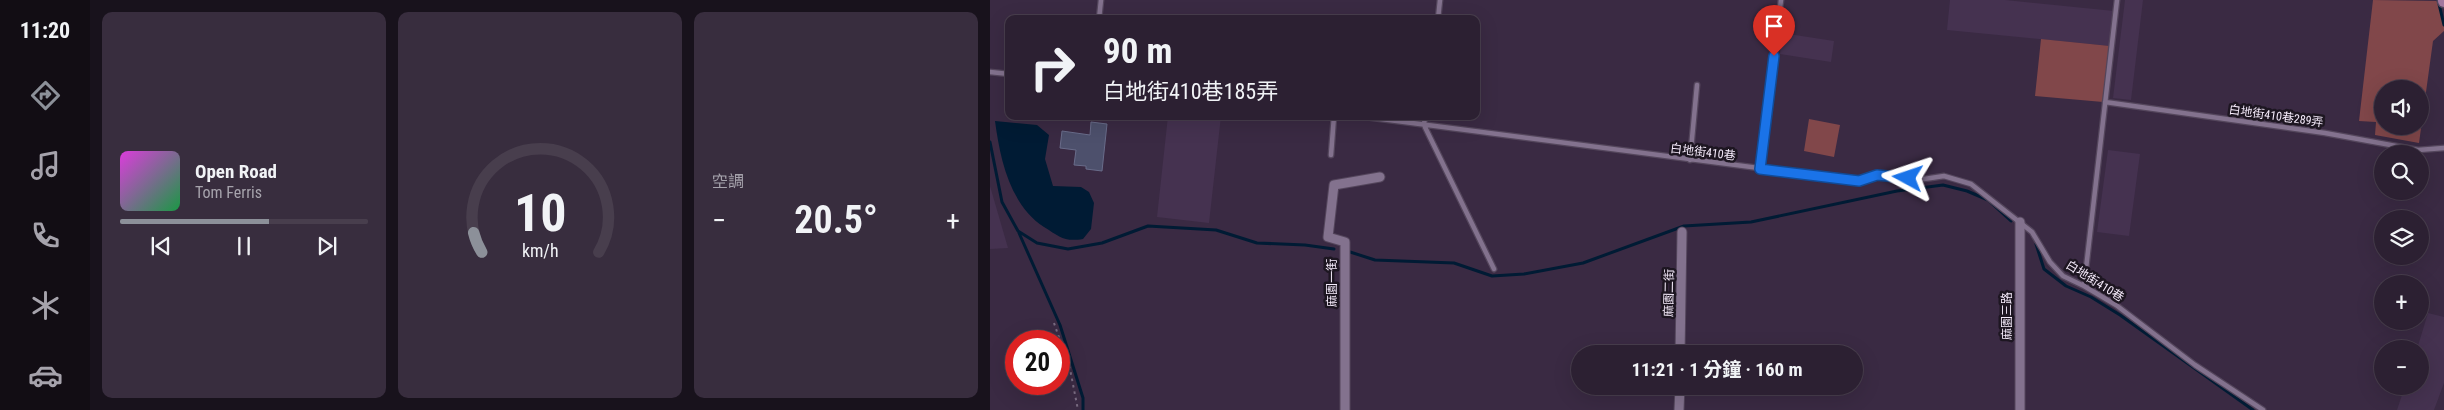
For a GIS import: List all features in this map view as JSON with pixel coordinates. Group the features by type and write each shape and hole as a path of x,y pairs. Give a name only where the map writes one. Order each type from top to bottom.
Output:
{"street":[{"name":"麻園一街","path":"1345,410 1345,242 1328,237 1334,185 1380,178"},
{"name":"麻園三路","path":"2020,222 2020,410"},
{"name":"麻園二街","path":"1680,345 1682,232"},
{"path":"1680,395 1680,410"}],"lane":[{"path":"1099,15 1101,0"},
{"path":"1438,15 1440,0"},
{"path":"1760,169 1781,0"},
{"path":"2084,286 2117,0"},
{"path":"990,72 1005,74"},
{"path":"1690,160 1697,85"},
{"name":"白地街410巷289弄","path":"2105,102 2325,133 2418,150 2444,148"},
{"path":"1331,155 1334,120"},
{"name":"白地街410巷","path":"1387,120 1859,181 1877,175 1924,179 1944,176 1952,177 1971,184 2020,222 2038,241 2050,262 2063,276 2116,305 2195,365 2263,410"},
{"path":"1425,120 1424,125 1494,270"}],"path":[{"path":"1054,323 1070,369 1078,410"}],"shaded area":[{"path":"1950,0 2005,0 2114,11 2110,46 1947,30"},
{"path":"2125,0 2143,0 2131,100 2113,98"},
{"path":"2373,0 2438,1 2444,20 2444,31 2433,41 2428,80 2374,80 2374,122 2359,121"},
{"path":"1782,33 1834,41 1831,62 1780,54"},
{"path":"2041,39 2110,46 2103,102 2035,96"},
{"path":"1809,119 1840,125 1834,157 1804,151"},
{"path":"1168,120 1221,120 1209,223 1157,217"},
{"path":"2375,135 2420,135 2419,143"},
{"path":"2108,150 2140,154 2129,236 2097,232"},
{"path":"990,186 1008,248 990,249"},
{"path":"2429,313 2444,317 2444,383 2434,410 2397,410 2402,395 2429,395 2429,340 2420,340 2423,330 2429,330"}],"water":[{"path":"995,121 1037,125 1049,135 1045,159 1053,186 1081,187 1089,192 1094,203 1091,229 1083,239 1071,240 1058,236 1032,218 1023,206 1015,194 1004,165"}],"building":[{"path":"1091,122 1107,124 1102,171 1086,169 1086,166 1074,165 1076,150 1060,148 1062,131 1090,135"}],"waterway":[{"path":"2438,0 2444,25"},
{"path":"990,142 1002,202 1018,231 1037,243 1068,249 1102,243 1148,226 1216,230 1257,243 1305,245 1334,249"},
{"path":"1347,251 1375,260 1454,263 1492,276 1524,274 1583,263 1684,226 1751,222 1897,191 1943,185 1967,191 1988,200 2011,221"},
{"path":"1019,233 1060,325 1083,398 1083,410"},
{"path":"2036,244 2044,269 2066,286 2091,297 2120,315 2253,410"}],"route":[{"path":"1774,56 1760,169 1859,181 1877,175 1908,178"}]}
